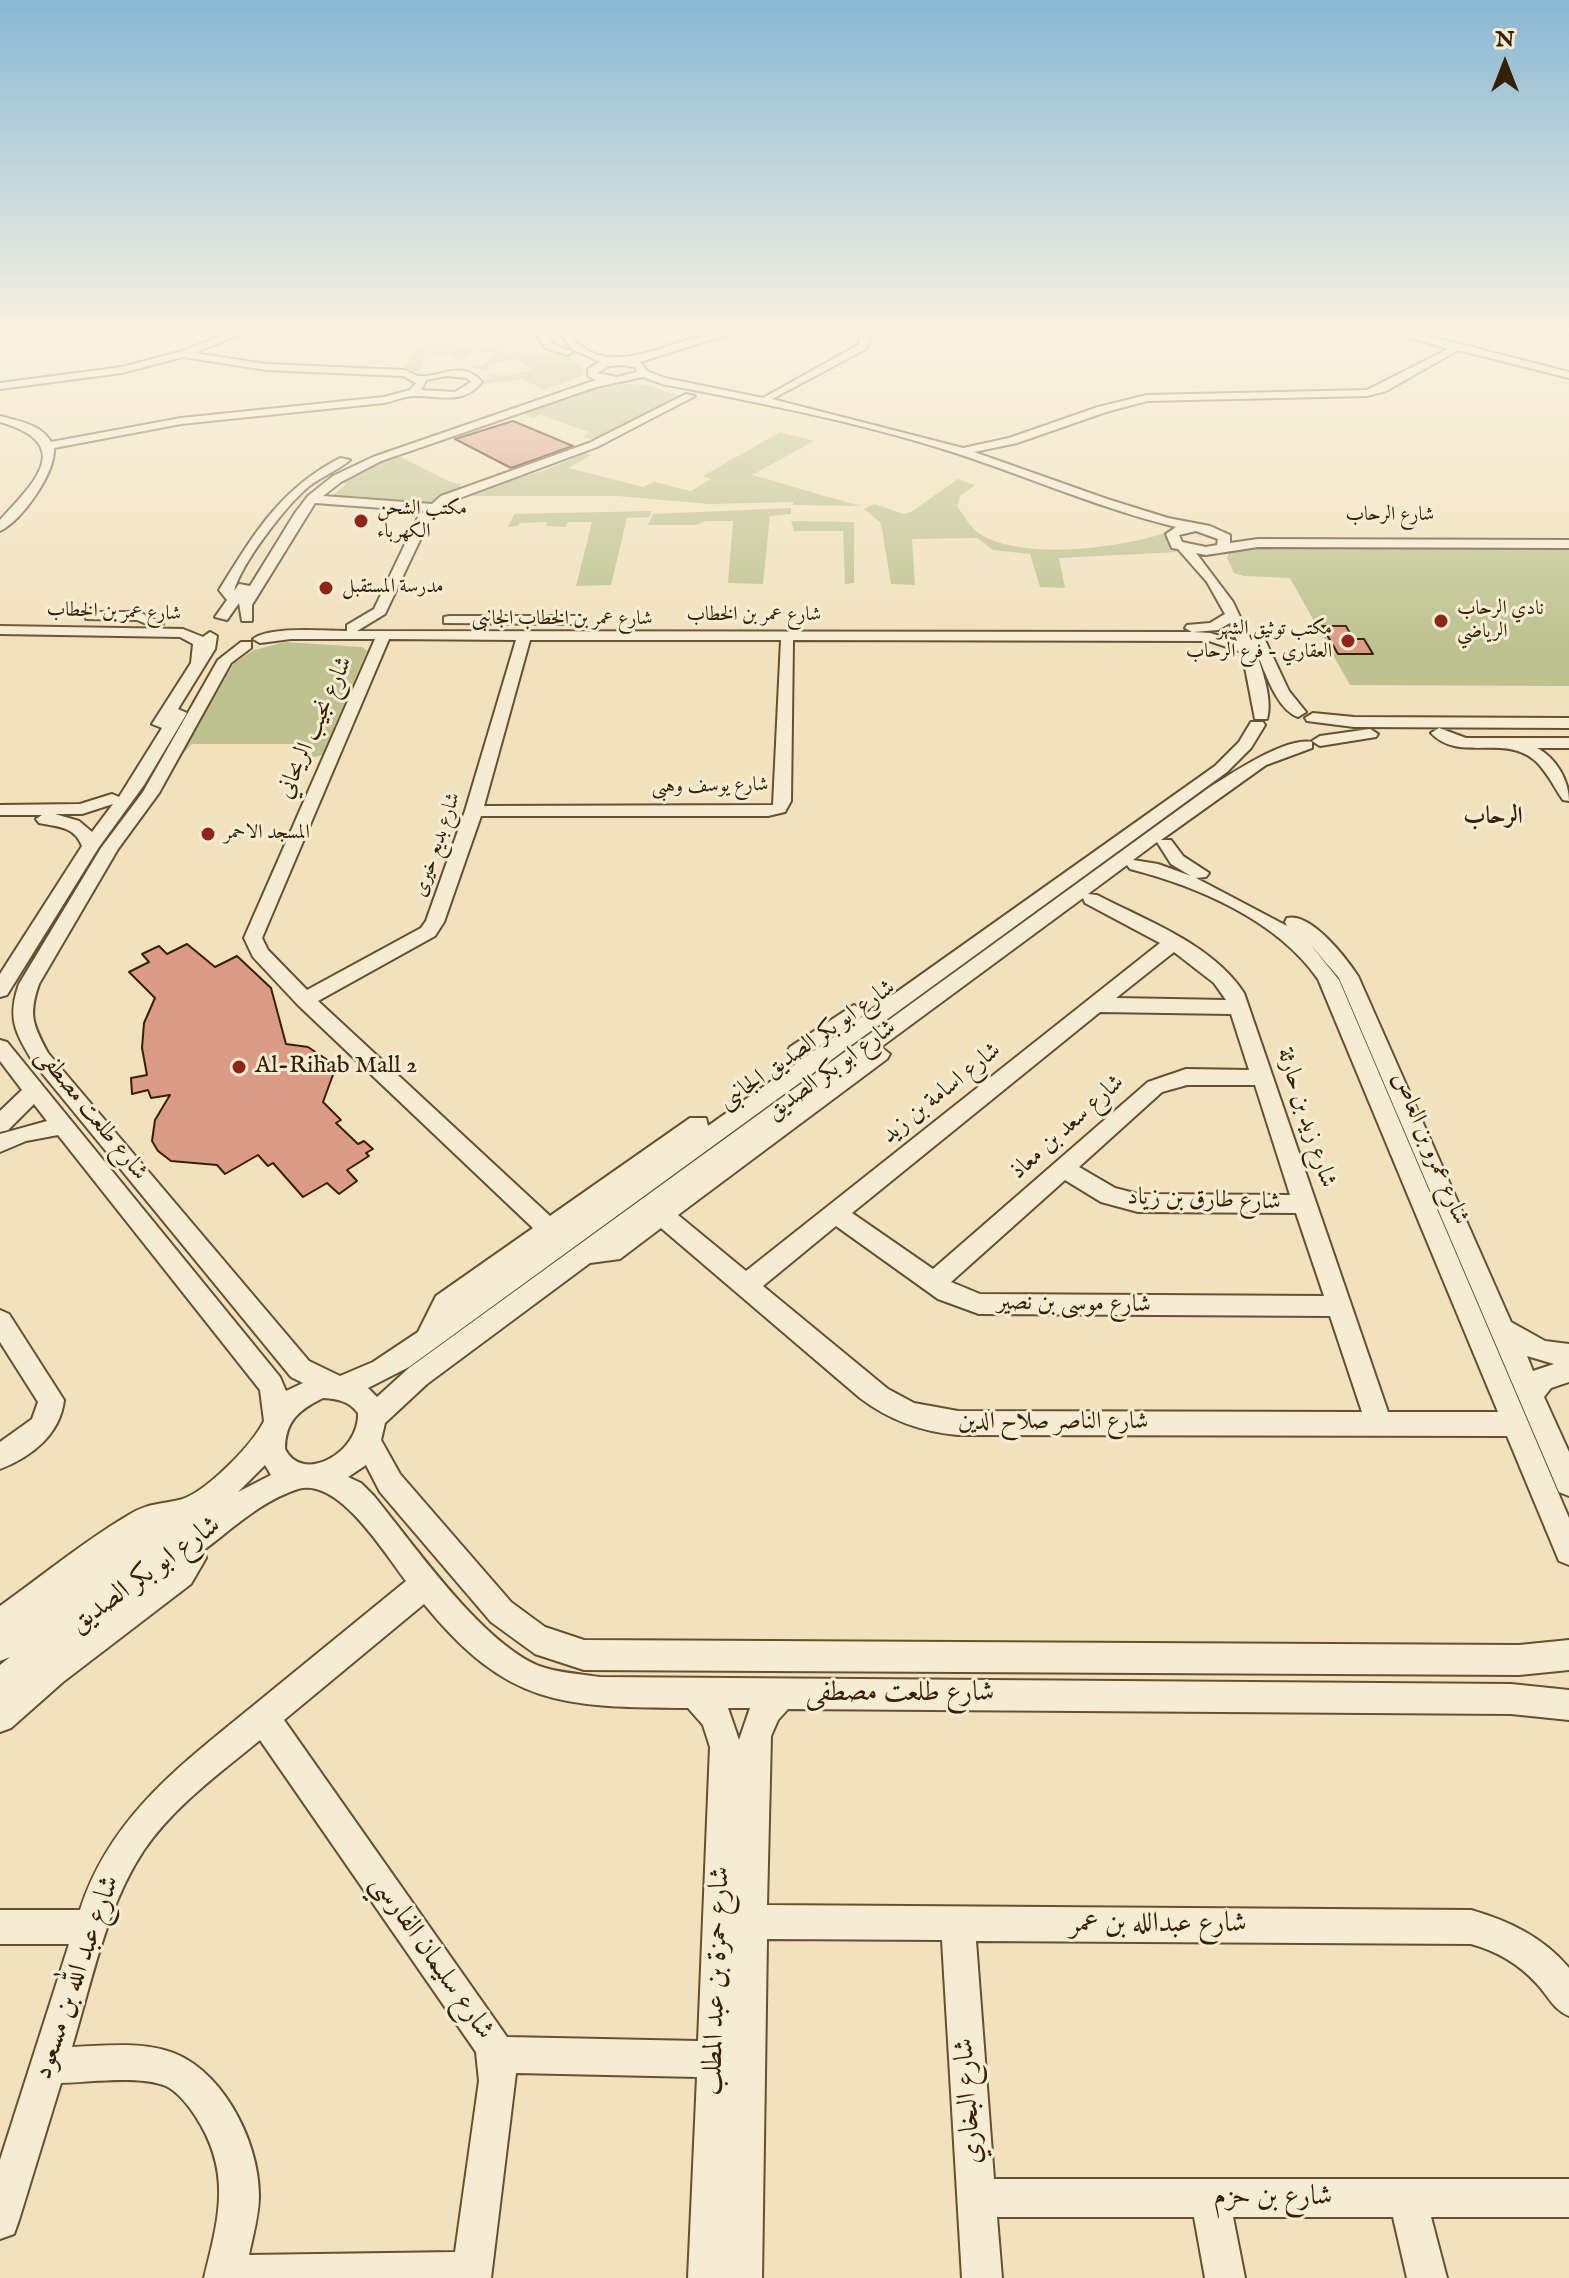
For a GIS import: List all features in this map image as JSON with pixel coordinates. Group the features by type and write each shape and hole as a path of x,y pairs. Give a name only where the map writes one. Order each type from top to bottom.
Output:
{"street":[{"path":"41,434 51,445"},
{"path":"51,445 109,434"},
{"path":"237,599 227,596 226,590 274,515 300,486 366,451 417,434"},
{"name":"شارع طلعت مصطفى","path":"338,1386 300,1369 40,1057 22,1022 23,1001 53,942 110,848 156,785 225,660 252,632 245,605 294,503 317,483 368,456 432,434"},
{"name":"شارع طلعت مصطفى","path":"0,990 28,942 136,785 210,661 215,629 312,499 346,474 377,459 448,434"},
{"path":"352,628 380,611 423,519 432,508 466,489 593,445 613,434"},
{"path":"862,434 1108,516 1126,517"},
{"path":"887,434 999,459 1108,498 1110,504"},
{"path":"900,434 971,455 1126,517 1171,538 1184,548 1208,572 1247,649 1260,686 1261,731 1280,742 1313,743 1374,733 1567,740"},
{"path":"913,434 1110,504"},
{"path":"971,455 1027,434"},
{"path":"999,459 999,452 1007,446 1042,434"},
{"path":"0,527 24,501 48,466 51,445"},
{"path":"312,499 432,508"},
{"path":"0,500 24,501"},
{"name":"شارع الرحاب","path":"1110,504 1195,528 1271,536 1569,533"},
{"path":"1171,538 1175,531 1195,528"},
{"path":"1211,530 1225,538 1217,554 1222,569 1282,692 1325,732 1313,743"},
{"name":"شارع الرحاب","path":"1184,548 1199,551 1258,543 1569,544"},
{"path":"0,615 139,616 156,624"},
{"name":"شارع عمر بن الخطاب","path":"1169,633 1213,627 1231,616"},
{"name":"شارع عمر بن الخطاب الجانبى","path":"410,628 423,620 1138,621 1169,633"},
{"name":"شارع عمر بن الخطاب","path":"0,623 156,624 215,629"},
{"name":"شارع عمر بن الخطاب","path":"252,632 410,628 1169,633 1210,637 1247,649"},
{"path":"215,629 226,646 252,632"},
{"path":"215,629 252,632"},
{"path":"94,843 94,825 208,649 215,629"},
{"name":"شارع عمر بن الخطاب","path":"0,630 183,633 201,642 196,665"},
{"name":"شارع عمر بن الخطاب","path":"252,632 523,638 723,632"},
{"name":"شارع عمر بن الخطاب الجانبى","path":"291,635 317,640 1151,641 1169,633"},
{"name":"شارع بديع خيرى","path":"305,1000 428,932 437,917 474,811 523,638"},
{"name":"شارع نجيب الريحاني","path":"382,640 253,938 260,953 305,1000 550,1230"},
{"name":"شارع يوسف وهبى","path":"474,811 768,811 779,808 783,801 786,751 787,641"},
{"path":"1259,720 1273,711 1354,722 1569,723"},
{"name":"شارع ابو بكر الصديق","path":"1213,783 1239,752 1259,720"},
{"path":"1439,733 1458,742 1567,740"},
{"path":"1567,740 1555,756 1569,779"},
{"name":"شارع ابو بكر الصديق","path":"338,1386 382,1370 772,1102 1213,783 1313,743"},
{"path":"1515,743 1540,756 1569,796"},
{"name":"شارع ابو بكر الصديق الجانبى","path":"430,1337 432,1325 445,1303 1183,781 1213,783 1227,793 1225,799 1165,844 612,1252 583,1254"},
{"path":"0,810 82,809 112,799"},
{"path":"0,822 34,825 56,819 82,830 94,843"},
{"name":"شارع عمرو بن العاص","path":"1165,844 1177,860 1297,924 1334,956 1357,994 1569,1483"},
{"name":"شارع عمرو بن العاص","path":"1136,865 1173,873 1276,927 1319,965 1336,994 1569,1551"},
{"name":"شارع زيد بن حارثة","path":"1091,899 1214,970 1234,993 1379,1424"},
{"path":"28,942 53,942"},
{"name":"شارع اسامة بن زيد","path":"745,1286 1171,944"},
{"path":"1095,1005 1240,1007"},
{"name":"شارع طلعت مصطفى","path":"0,1047 33,1092 271,1385 276,1401 272,1429"},
{"name":"شارع سعد بن معاذ","path":"933,1283 1147,1093 1164,1082 1186,1077 1265,1078"},
{"path":"0,1124 33,1092"},
{"name":"شارع ابو بكر الصديق","path":"370,1430 418,1376 583,1254 772,1102"},
{"path":"0,1144 21,1134 61,1126"},
{"name":"شارع طارق بن زياد","path":"1063,1168 1109,1196 1138,1203 1306,1204"},
{"path":"1411,1174 1424,1178 1434,1174"},
{"path":"1421,1198 1431,1195 1445,1198"},
{"name":"شارع موسى بن نصير","path":"835,1213 933,1283 963,1299 997,1305 1340,1306"},
{"name":"شارع الناصر صلاح الدين","path":"662,1215 884,1402 919,1418 973,1423 1516,1424"},
{"path":"0,1321 51,1400 51,1411 35,1434 0,1457"},
{"path":"1500,1328 1541,1352 1569,1355"},
{"path":"1530,1396 1542,1379 1569,1371"},
{"path":"338,1386 364,1398 370,1430 341,1468 307,1476 276,1462 272,1429 284,1408 307,1392 338,1386"},
{"name":"شارع ابو بكر الصديق","path":"0,1646 239,1474 272,1429"},
{"name":"شارع طلعت مصطفى","path":"370,1430 390,1483 501,1612 520,1631 543,1645 570,1653 629,1657 1519,1660 1569,1655"},
{"name":"شارع طلعت مصطفى","path":"307,1476 351,1492 472,1636 498,1659 528,1677 563,1688 600,1692 1511,1699 1569,1705"},
{"name":"شارع ابو بكر الصديق","path":"0,1685 28,1661 256,1495 307,1476"},
{"path":"0,1624 135,1526 153,1516 186,1513"},
{"path":"0,1717 52,1671 181,1574 192,1558 188,1545"},
{"name":"شارع عبد الله بن مسعود","path":"0,2220 91,1927 116,1866 153,1812 175,1790 428,1582"},
{"name":"شارع حمزة بن عبد المطلب","path":"695,1693 716,1716 726,1747 735,1922 742,2278"},
{"name":"شارع حمزة بن عبد المطلب","path":"708,2278 715,2059 735,1922 754,1744 763,1714 783,1693"},
{"name":"شارع سليمان الفارسي","path":"263,1717 486,2035 496,2055 497,2081 472,2274"},
{"name":"شارع عبدالله بن عمر","path":"735,1922 1471,1927 1495,1933 1519,1945 1542,1962 1569,1998"},
{"name":"شارع البخاري","path":"958,1923 982,2278"},
{"path":"0,1927 91,1927"},
{"path":"496,2055 715,2059"},
{"path":"49,2065 164,2067 183,2074 198,2086 235,2157 238,2175 237,2215 224,2277 472,2274"},
{"name":"شارع بن حزم","path":"977,2198 1569,2198"},
{"path":"1210,2198 1225,2278"},
{"path":"1407,2198 1427,2278"}],"green space":[{"path":"586,434 604,434 593,440 583,437"},
{"path":"776,434 789,434 814,441 752,475 860,506 793,505 793,502 709,504 618,496 459,496 545,470 585,453 591,455 569,468 643,487 654,482 691,491 711,479 703,476"},
{"path":"397,455 450,482 461,484 460,487 427,504 333,495 346,484 340,482"},
{"path":"958,479 975,485 961,495 957,506 976,531 994,541 1041,549 1068,549 1122,543 1164,533 1177,552 1059,558 1065,588 1040,587 1030,554 993,550 977,538 912,539 915,585 891,584 881,523 864,509 874,504 904,514 911,512"},
{"path":"791,508 791,514 770,516 763,584 728,583 733,521 648,525 653,514"},
{"path":"652,511 649,517 627,518 611,585 576,586 592,522 568,522 566,527 546,526 547,522 520,523 508,527 514,514"},
{"path":"791,521 854,522 854,583 845,584 843,531 794,531"},
{"name":"نادي الرحاب الرياضي","path":"1247,548 1569,548 1569,686 1350,685 1290,578 1234,573 1227,558 1229,553"},
{"path":"285,642 362,647 367,651 322,755 311,758 313,744 192,744 180,757 234,663 254,650"}],"building":[{"path":"470,434 545,434 573,446 511,468 455,439"},
{"name":"مكتب توثيق الشهر العقاري - فرع الرحاب","path":"1322,626 1346,626 1353,639 1364,639 1373,654 1338,654"},
{"name":"Al-Rihab Mall 2","path":"187,944 215,967 237,956 271,988 286,1044 308,1047 329,1061 334,1072 323,1102 341,1120 336,1123 358,1144 364,1141 373,1149 366,1153 369,1156 347,1170 357,1181 339,1194 327,1183 303,1197 273,1163 268,1166 258,1155 225,1174 217,1165 171,1161 158,1151 152,1141 155,1120 170,1095 151,1098 148,1090 132,1094 131,1078 147,1075 142,1048 144,1023 155,998 129,972 149,962 142,954 159,946 167,954"}],"place":[{"name":"مكتب الشحن الكهرباء","path":"361,521"},
{"name":"مدرسة المستقبل","path":"326,588"},
{"name":"نادي الرحاب الرياضي","path":"1441,621"},
{"name":"مكتب توثيق الشهر العقاري - فرع الرحاب","path":"1348,641"},
{"name":"المسجد الاحمر","path":"208,834"},
{"name":"Al-Rihab Mall 2","path":"239,1067"}],"district":[{"name":"الرحاب","path":"1493,818"}]}
